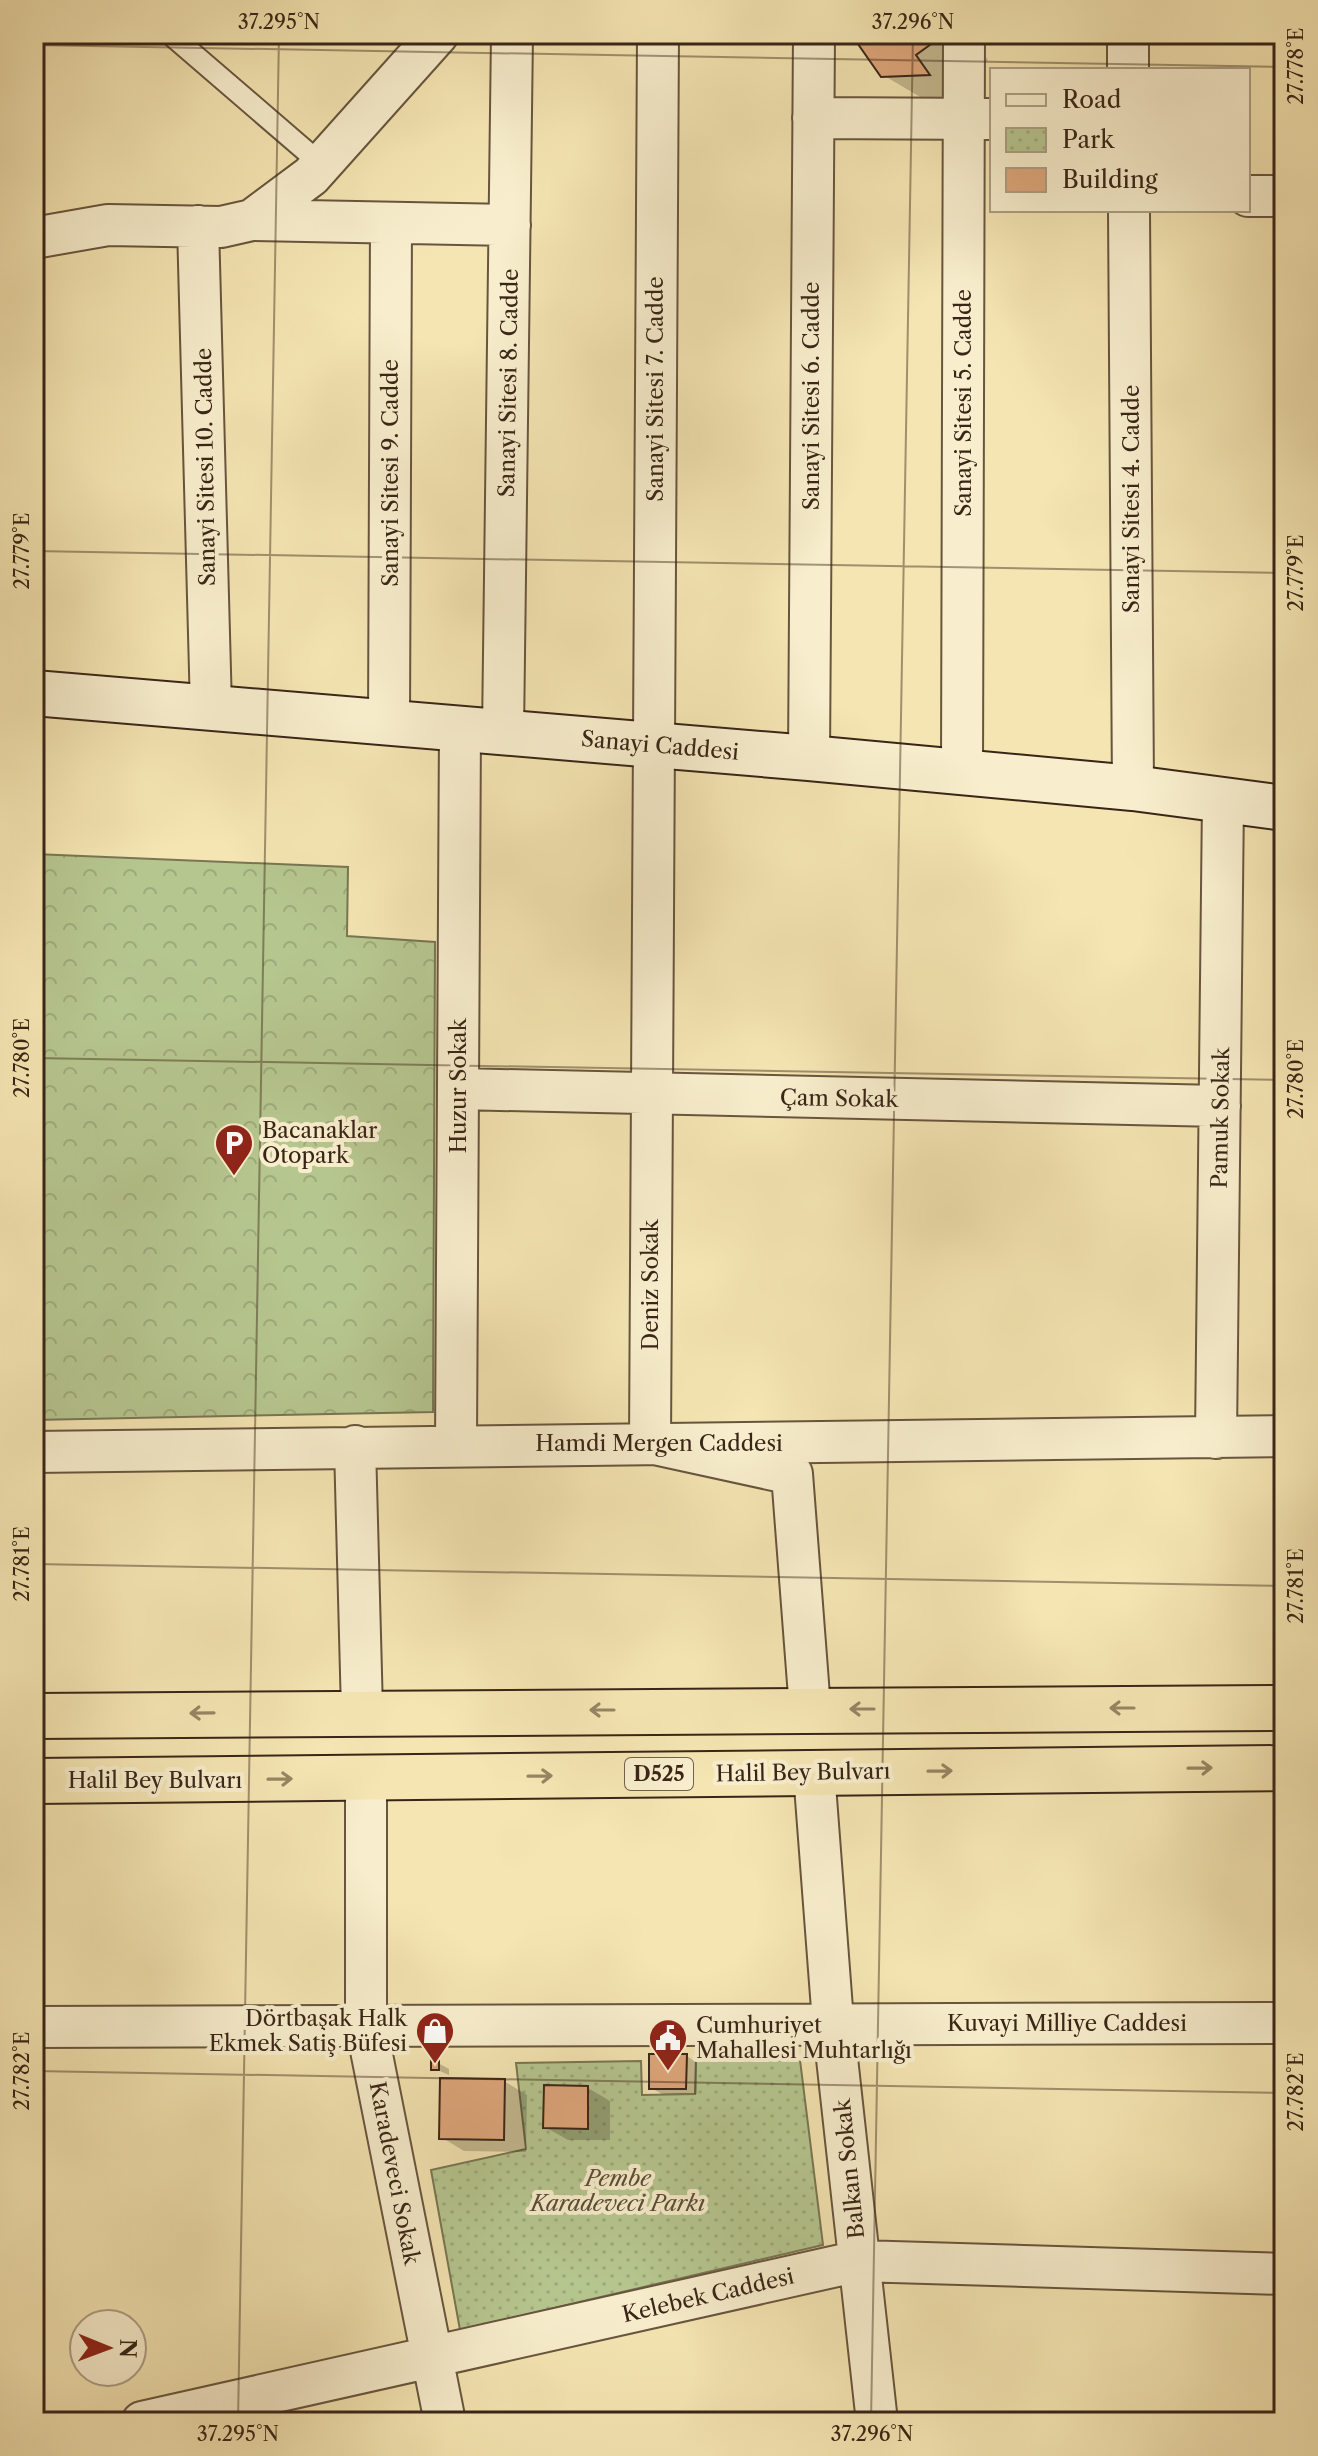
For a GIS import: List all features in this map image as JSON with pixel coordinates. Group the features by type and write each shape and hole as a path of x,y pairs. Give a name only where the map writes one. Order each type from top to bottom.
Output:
{"highway":[{"path":"34,1716 362,1711 1284,1708"},
{"name":"Halil Bey Bulvarı","path":"34,1781 1284,1768"}],"street":[{"path":"252,220 281,201 321,164 438,34"},
{"name":"Sanayi Sitesi 8. Cadde","path":"482,730 510,225 512,34"},
{"name":"Sanayi Sitesi 7. Cadde","path":"652,744 658,34"},
{"name":"Sanayi Sitesi 6. Cadde","path":"809,758 814,34"},
{"name":"Sanayi Sitesi 5. Cadde","path":"962,773 978,119 964,34"},
{"path":"1128,34 1128,68"},
{"path":"813,118 978,119"},
{"path":"1250,196 1284,196"},
{"name":"Sanayi Sitesi 4. Cadde","path":"1129,212 1133,788"},
{"path":"34,238 108,225 221,227 252,220 510,225"},
{"name":"Sanayi Sitesi 9. Cadde","path":"389,723 391,223"},
{"name":"Sanayi Sitesi 10. Cadde","path":"198,226 211,708"},
{"name":"Sanayi Caddesi","path":"34,693 809,758 1133,788 1284,808"},
{"name":"Huzur Sokak","path":"456,1444 458,1089 482,730"},
{"name":"Deniz Sokak","path":"650,1443 652,744"},
{"name":"Pamuk Sokak","path":"1216,1438 1223,799"},
{"name":"Çam Sokak","path":"458,1089 1220,1106"},
{"name":"Hamdi Mergen Caddesi","path":"34,1452 456,1444 1284,1436"},
{"path":"650,1443 792,1474 810,1709"},
{"path":"355,1446 362,1711"},
{"name":"Balkan Sokak","path":"814,1772 833,2022 877,2422"},
{"name":"Karadeveci Sokak","path":"366,1778 366,2025 445,2422"},
{"name":"Kuvayi Milliye Caddesi","path":"34,2027 833,2022 1284,2023"},
{"name":"Kelebek Caddesi","path":"142,2422 859,2261 1284,2274"}],"lane":[{"path":"170,34 321,164"}],"green space":[{"name":"Bacanaklar Otopark","path":"34,854 348,867 347,936 435,942 433,1412 34,1420"},
{"name":"Pembe Karadeveci Parkı","path":"696,2059 800,2060 823,2245 460,2330 431,2170 526,2149 516,2063 641,2061 642,2095 695,2094"}],"building":[{"path":"851,34 945,34 916,55 930,75 881,77"},
{"name":"Cumhuriyet Mahallesi Muhtarlığı","path":"649,2054 687,2054 686,2089 649,2089"},
{"name":"Dörtbaşak Halk Ekmek Satiş Büfesi","path":"431,2061 439,2061 439,2070 431,2070"},
{"path":"440,2078 505,2079 504,2140 439,2139"},
{"path":"544,2085 588,2086 588,2129 543,2128"}],"place":[{"name":"Bacanaklar Otopark","path":"234,1177"},
{"name":"Dörtbaşak Halk Ekmek Satiş Büfesi","path":"435,2065"},
{"name":"Cumhuriyet Mahallesi Muhtarlığı","path":"668,2072"}]}
